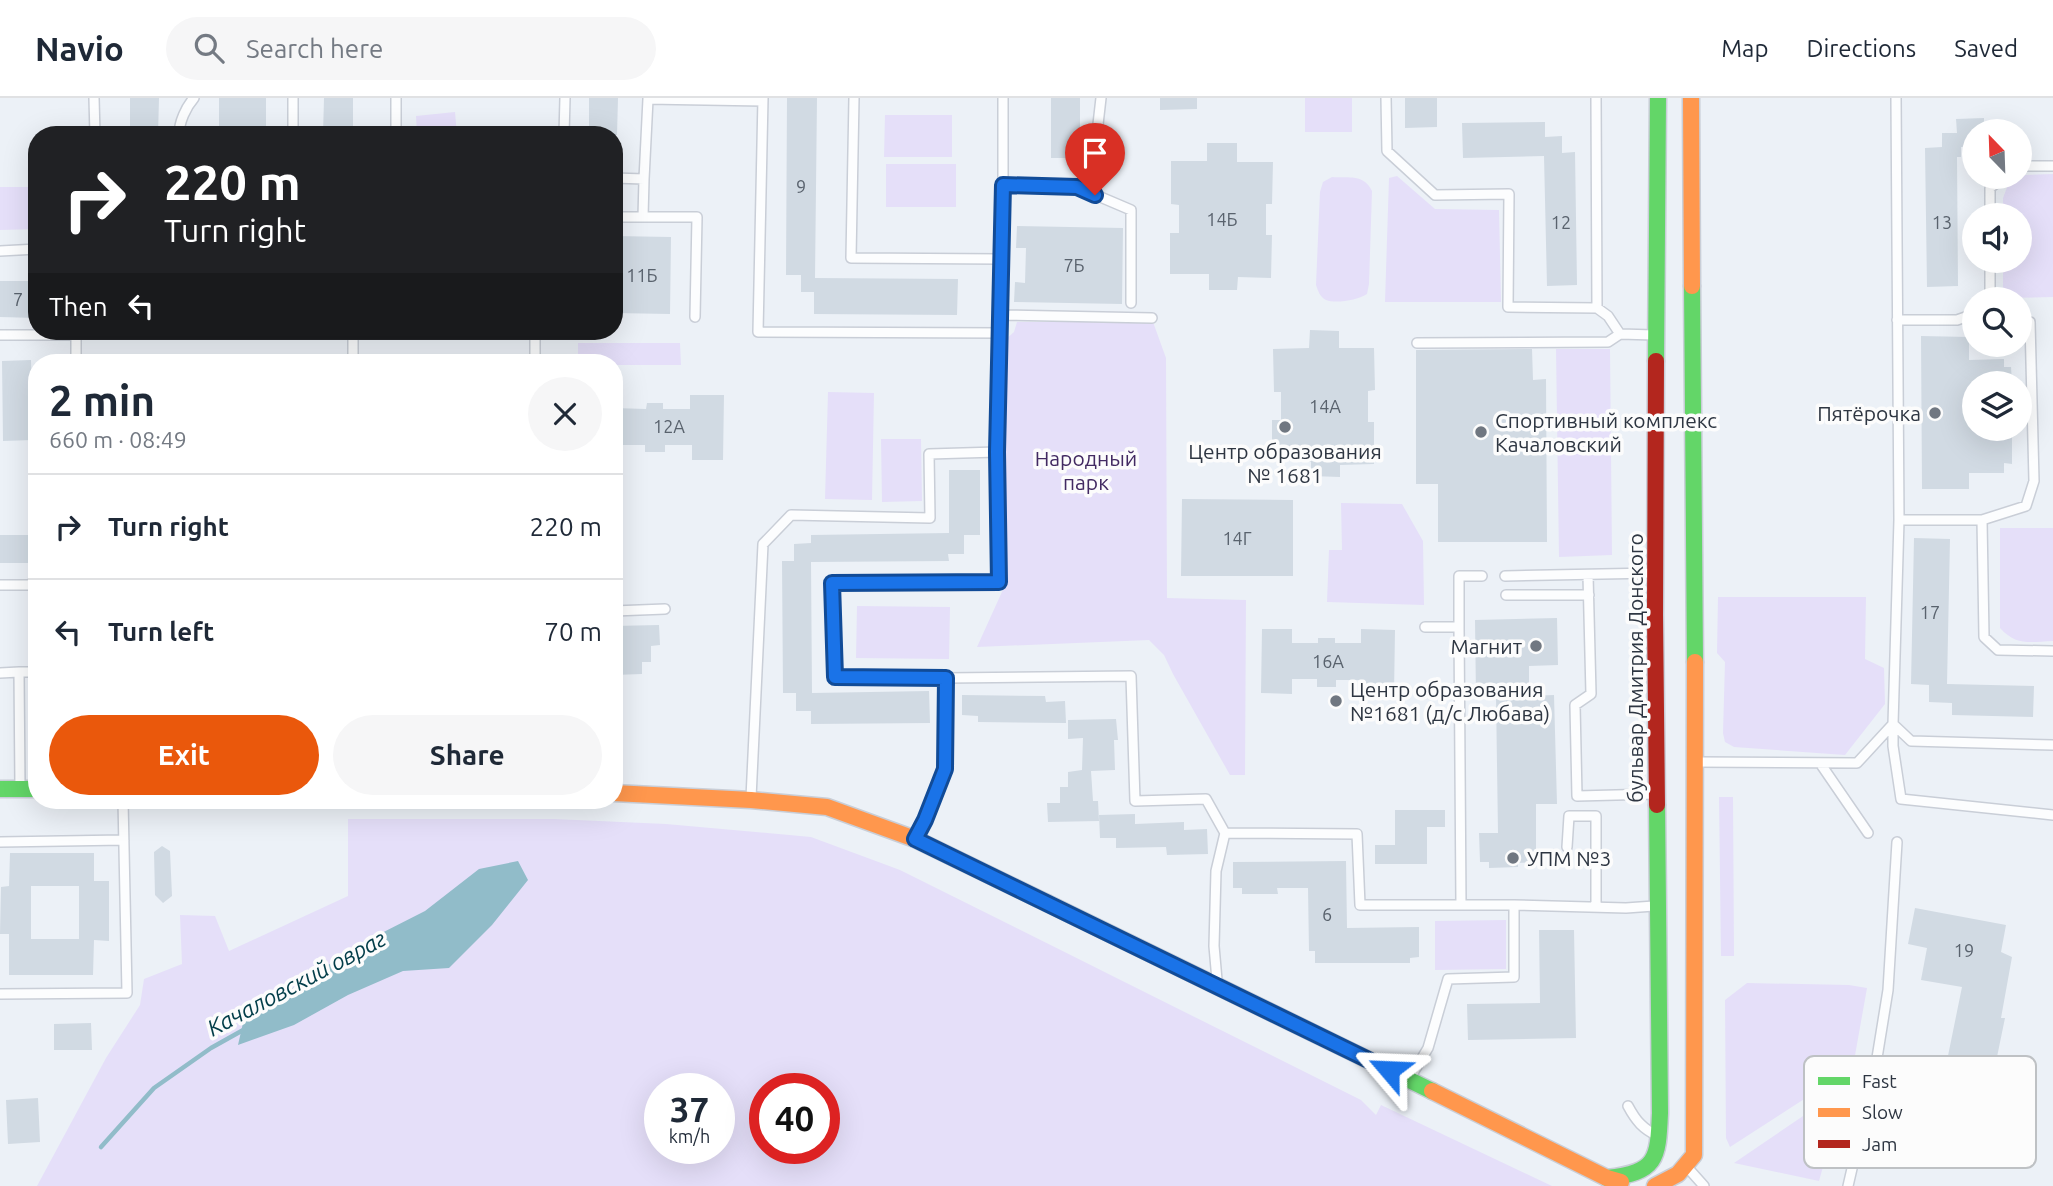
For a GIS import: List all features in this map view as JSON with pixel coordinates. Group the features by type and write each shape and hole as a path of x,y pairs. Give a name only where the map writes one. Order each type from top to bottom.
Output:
{"street":[{"name":"бульвар Дмитрия Донского","path":"1658,98 1656,573 1660,1113 1669,1144"},
{"path":"1655,1186 1669,1182 1687,1167 1694,1155 1696,762 1691,98"},
{"path":"0,789 28,789"},
{"path":"623,793 827,807 915,839 1607,1178 1631,1186"},
{"path":"1607,1178 1629,1176 1653,1163 1659,1148 1669,1144 1687,1167"}],"lane":[{"path":"93,98 95,126"},
{"path":"180,126 188,104 194,98"},
{"path":"293,98 293,126"},
{"path":"396,98 396,126"},
{"path":"564,126 565,98"},
{"path":"855,98 851,258 1001,260"},
{"path":"1003,98 997,452 999,582 832,583 835,677 1131,676 1135,801 1206,799 1225,833 1216,871 1214,946 1217,985"},
{"path":"1077,187 1093,168 1101,98"},
{"path":"1386,98 1387,151 1435,195 1509,194 1508,306 1597,308 1608,316 1620,334"},
{"path":"1596,98 1597,308"},
{"path":"1896,98 1899,520 1893,746 1901,799 2053,815"},
{"path":"643,217 648,99 763,100 758,332 1000,333"},
{"path":"2032,166 2053,166"},
{"path":"623,178 644,178"},
{"path":"1003,185 1077,187 1131,210 1131,303"},
{"path":"623,217 697,217 695,317"},
{"path":"0,251 28,250"},
{"path":"1000,315 1152,318"},
{"path":"1897,320 1962,318"},
{"path":"948,333 948,346"},
{"path":"0,335 28,334"},
{"path":"1417,342 1608,342 1620,334 1656,335"},
{"path":"1899,520 1982,520 2026,506 2034,481 2031,357"},
{"path":"751,800 763,544 790,515 930,518 929,454 997,452"},
{"path":"1982,520 1984,637 1998,650 2053,650"},
{"path":"1506,576 1656,573"},
{"path":"1588,575 1591,694 1575,705 1577,796 1657,794"},
{"path":"1461,905 1459,576 1482,576"},
{"path":"0,585 28,585"},
{"path":"1506,595 1589,595"},
{"path":"623,611 665,609"},
{"path":"1425,626 1459,627"},
{"path":"0,673 28,672"},
{"path":"19,673 28,789"},
{"path":"915,839 945,769 946,678"},
{"path":"1696,762 1857,763 1893,724"},
{"path":"1893,724 1911,741 2053,744"},
{"path":"1820,763 1868,832"},
{"path":"0,994 127,993 124,809"},
{"path":"1567,847 1569,816 1596,816 1596,906"},
{"path":"1225,833 1357,834 1360,905 1626,908 1658,905"},
{"path":"0,842 124,840"},
{"path":"1877,1056 1888,990 1897,842"},
{"path":"1409,1080 1428,1048 1448,979 1514,977 1514,905"},
{"path":"1628,1106 1636,1121 1646,1131 1669,1144"},
{"path":"1687,1167 1704,1186"},
{"path":"1848,1186 1852,1168"}],"green space":[{"path":"1305,98 1352,98 1352,132 1305,132"},
{"path":"455,112 456,126 417,126 416,116"},
{"path":"885,115 952,115 952,157 884,157"},
{"path":"886,164 956,164 956,207 886,207"},
{"path":"2053,174 2053,297 2032,297 2032,287 2003,287 2003,273 2032,273 2032,203 2003,203 2003,198 2006,189 2032,189 2032,175"},
{"path":"1397,176 1435,209 1499,210 1501,302 1385,302 1389,178"},
{"path":"1332,177 1360,179 1372,191 1367,294 1341,301 1324,299 1316,285 1320,192 1323,182"},
{"path":"0,187 28,187 28,229 0,230"},
{"name":"Народный парк","path":"1017,322 1153,322 1166,358 1167,598 1246,600 1245,775 1230,775 1164,655 1149,640 977,647 1006,583 1005,340 1014,332"},
{"path":"578,343 680,343 681,365 623,365 623,354 578,354"},
{"path":"1556,349 1610,349 1612,555 1559,557"},
{"path":"828,392 874,393 872,500 825,499"},
{"path":"881,439 921,439 922,501 882,502"},
{"path":"1341,503 1402,504 1423,541 1424,605 1327,602 1329,550 1342,550"},
{"path":"2000,528 2053,528 2053,641 2018,640 2000,628"},
{"path":"1718,597 1866,597 1865,659 1884,668 1885,704 1845,755 1734,747 1725,742 1725,662 1717,653"},
{"path":"857,606 950,607 949,659 856,658"},
{"path":"1719,797 1733,797 1734,956 1721,956"},
{"path":"348,819 554,819 666,824 811,837 900,870 1361,1100 1376,1115 1381,1105 1552,1186 37,1186 106,1058 140,1005 144,979 182,964 180,915 215,916 229,951 348,896"},
{"path":"1506,920 1506,969 1435,970 1435,921"},
{"path":"1747,983 1849,985 1867,988 1855,1056 1804,1056 1804,1099 1730,1147 1726,1138 1725,1000"},
{"path":"1804,1115 1804,1168 1823,1168 1819,1181 1734,1163"}],"water":[{"path":"518,861 528,880 492,925 449,968 403,971 348,995 294,1025 238,1045 245,1014 290,990 360,944 425,911 479,869"}],"building":[{"path":"130,98 159,98 158,126 130,126"},
{"path":"219,98 266,98 266,126 219,126"},
{"path":"324,98 353,98 353,126 323,126"},
{"path":"589,98 618,98 617,126 589,126"},
{"path":"787,98 817,98 815,278 958,279 957,315 814,314 814,292 801,292 801,275 786,275"},
{"path":"1051,98 1080,98 1080,158 1051,158"},
{"path":"1160,98 1197,98 1197,109 1160,110"},
{"path":"1405,98 1437,98 1437,127 1405,128"},
{"path":"1984,118 1962,119 1961,157 1957,157 1958,286 1927,287 1925,148 1942,147 1942,133 1957,133 1956,119"},
{"path":"1545,122 1545,137 1562,136 1562,153 1575,152 1577,285 1547,286 1544,156 1463,158 1462,123"},
{"path":"1207,143 1237,143 1237,162 1273,162 1272,204 1266,204 1266,235 1272,235 1271,278 1238,277 1237,290 1209,290 1209,274 1170,274 1170,233 1179,233 1179,205 1171,204 1171,161 1207,161"},
{"path":"1017,226 1123,228 1122,304 1014,302 1015,282 1025,283 1026,248 1016,248"},
{"path":"623,236 671,237 670,314 623,313"},
{"path":"0,281 28,281 28,318 0,317"},
{"path":"1310,330 1339,331 1339,348 1374,348 1375,390 1368,391 1368,422 1374,422 1374,464 1340,465 1340,477 1311,476 1311,462 1272,460 1272,420 1281,420 1281,392 1274,392 1273,349 1309,348"},
{"path":"1921,336 1962,337 1962,357 1969,357 1969,360 2004,359 2004,367 2011,367 2011,371 1962,371 1962,441 2012,441 2012,464 2004,463 2004,473 1969,473 1969,489 1922,489"},
{"name":"Спортивный комплекс Качаловский","path":"1532,349 1533,380 1546,379 1547,542 1438,542 1438,484 1416,484 1416,350"},
{"path":"28,360 28,440 3,441 2,361"},
{"path":"690,395 724,395 723,460 692,460 692,445 665,445 665,452 645,452 645,445 623,445 623,408 646,409 647,403 663,403 663,409 690,409"},
{"path":"949,470 980,470 980,535 964,535 964,554 948,554 949,561 811,562 812,693 929,691 930,723 811,724 811,711 796,711 796,693 783,693 782,561 794,561 794,544 811,543 811,535 949,533"},
{"name":"Центр образования № 1681","path":"1182,499 1293,500 1293,576 1181,576"},
{"path":"0,535 28,535 28,563 0,563"},
{"path":"1914,538 1950,539 1947,684 2034,686 2033,717 1952,715 1952,703 1929,702 1929,685 1911,684"},
{"path":"1557,618 1558,665 1529,666 1529,696 1554,695 1557,804 1536,804 1536,862 1518,863 1518,867 1489,868 1489,862 1480,862 1479,833 1498,833 1496,696 1476,697 1475,620"},
{"path":"659,625 660,645 651,646 651,662 642,662 642,674 623,675 623,626"},
{"path":"1262,629 1292,629 1292,643 1318,643 1318,638 1335,638 1335,643 1361,643 1361,629 1395,630 1394,694 1363,694 1363,680 1336,680 1336,687 1317,687 1317,679 1292,679 1292,694 1261,693"},
{"path":"962,695 1045,696 1046,702 1065,701 1066,723 978,722 978,716 962,715"},
{"path":"1116,719 1118,740 1114,740 1115,770 1091,771 1093,801 1098,801 1099,821 1048,822 1047,803 1060,803 1060,787 1068,787 1068,772 1082,770 1083,738 1068,739 1068,720"},
{"path":"1395,810 1445,810 1445,827 1427,827 1427,864 1375,864 1375,845 1395,845"},
{"path":"1135,814 1135,824 1184,822 1184,830 1207,829 1208,854 1167,855 1166,847 1116,848 1116,838 1100,838 1099,815"},
{"path":"162,846 170,851 172,896 163,903 155,895 154,852"},
{"path":"10,853 94,853 94,881 109,881 109,941 94,940 93,975 9,975 9,934 0,934 1,887 9,886","holes":["31,886 79,886 79,939 31,939"]},
{"path":"1346,861 1347,928 1419,927 1419,957 1410,958 1410,963 1315,963 1315,951 1309,951 1308,888 1277,888 1278,894 1242,894 1242,888 1233,888 1233,862"},
{"path":"1915,908 2006,925 2001,952 2012,957 2001,1018 2005,1018 1997,1056 1948,1056 1962,987 1921,980 1927,948 1908,944"},
{"path":"1539,930 1574,930 1576,1038 1468,1040 1467,1004 1540,1003"},
{"path":"91,1023 92,1050 54,1050 54,1024"},
{"path":"38,1098 40,1142 8,1144 6,1100"}],"waterway":[{"name":"Качаловский овраг","path":"101,1147 154,1088 211,1048 245,1029"}],"traffic: fast":[{"path":"1656,361 1658,98"},
{"path":"1692,286 1695,662"},
{"path":"0,789 28,789"},
{"path":"1607,1178 1636,1172 1645,1167 1652,1161 1658,1142 1657,805"},
{"path":"1047,903 1432,1091"}],"traffic: slow":[{"path":"1691,98 1692,286"},
{"path":"1655,1186 1678,1174 1694,1155 1695,662"},
{"path":"623,793 827,807 915,839 1047,903"},
{"path":"1432,1091 1607,1178 1621,1182"}],"traffic: jam":[{"path":"1656,361 1657,805"}],"place":[{"name":"Пятёрочка","path":"1935,413"},
{"name":"Центр образования № 1681","path":"1285,427"},
{"name":"Спортивный комплекс Качаловский","path":"1481,432"},
{"name":"Магнит","path":"1536,646"},
{"name":"Центр образования №1681 (д/с Любава)","path":"1336,701"},
{"name":"УПМ №3","path":"1513,858"}],"route":[{"path":"1095,195 1077,187 1003,185 997,452 999,582 832,583 835,677 946,678 945,769 915,839 1389,1070"}]}
